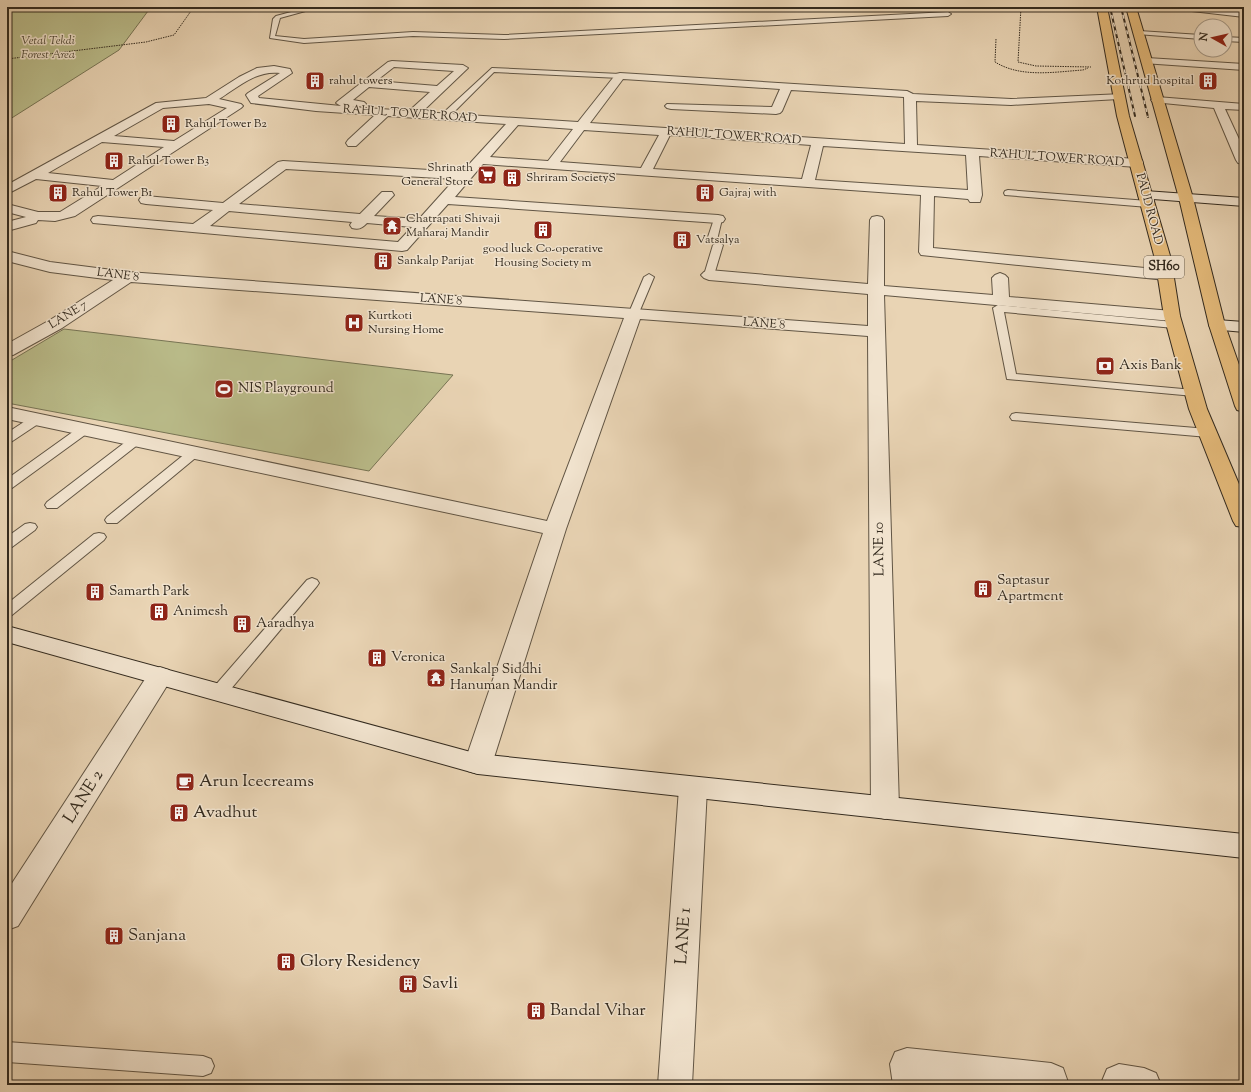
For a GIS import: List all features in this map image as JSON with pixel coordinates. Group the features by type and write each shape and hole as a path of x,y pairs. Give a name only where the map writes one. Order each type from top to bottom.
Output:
{"main road":[{"name":"PAUD ROAD","path":"1102,7 1123,116 1137,163 1166,275 1173,320 1198,409 1244,521"},
{"name":"SH60","path":"1131,7 1186,198 1217,325 1243,401"}],"street":[{"path":"1183,7 1244,14"},
{"path":"1228,12 1237,7"},
{"path":"1146,61 1244,67"},
{"path":"392,64 463,68 440,89 415,111 342,103 392,64"},
{"name":"RAHUL TOWER ROAD","path":"210,102 256,72 267,69 282,70 287,72 252,95 255,101 385,113 415,111 444,117 1137,163"},
{"path":"556,165 553,162 620,76 901,93 907,94 910,97 1011,102 1119,96"},
{"path":"367,84 440,89"},
{"path":"671,106 776,111 787,86"},
{"path":"910,97 911,148"},
{"path":"1157,100 1244,106"},
{"path":"7,190 160,105 210,102 237,106 62,217 48,217 7,208"},
{"path":"1218,105 1242,160 1244,160"},
{"path":"704,134 717,108"},
{"path":"352,142 385,113"},
{"path":"98,220 402,247 514,122"},
{"path":"645,172 666,132"},
{"path":"99,138 177,145"},
{"path":"808,183 818,142"},
{"path":"481,160 808,183 975,197 972,152"},
{"path":"324,167 336,157"},
{"path":"196,228 283,165 466,176"},
{"path":"34,175 116,184"},
{"path":"339,241 364,219 387,195"},
{"path":"927,196 926,252 1166,275"},
{"path":"1146,199 1186,198 1244,202"},
{"path":"146,200 423,224"},
{"path":"444,200 718,219"},
{"path":"7,226 31,220"},
{"name":"LANE 10","path":"877,220 876,290 885,808"},
{"name":"LANE 8","path":"7,256 50,267 128,277 877,332"},
{"path":"709,275 1001,301 1173,320"},
{"name":"LANE 7","path":"7,351 56,324 128,277"},
{"path":"1000,278 1001,301"},
{"path":"478,764 555,529 633,314"},
{"path":"1217,325 1244,327"},
{"path":"7,413 555,529"},
{"path":"7,634 478,764 1244,846"},
{"name":"LANE 2","path":"7,917 160,676"},
{"name":"LANE 1","path":"675,1085 693,788"},
{"path":"910,1085 907,1064 1051,1080 1052,1085"}],"lane":[{"path":"317,7 277,18 272,37 281,40 304,41 413,34 504,37 948,14"},
{"path":"1139,33 1193,36"},
{"path":"1233,39 1244,40"},
{"path":"444,117 492,70 620,76"},
{"path":"1008,193 1146,199"},
{"path":"709,275 718,219"},
{"path":"633,314 649,277"},
{"path":"1173,320 998,308 1011,377 1194,393"},
{"path":"1016,417 1208,433"},
{"path":"7,439 37,419"},
{"path":"7,485 85,429"},
{"path":"52,505 136,440"},
{"path":"112,520 195,452"},
{"path":"7,544 30,527"},
{"path":"7,612 99,537"},
{"path":"219,692 312,583"},
{"path":"7,1052 203,1066"}],"path":[{"path":"7,59 146,42 174,35 191,11 198,7"},
{"path":"996,39 995,62 1001,67 1010,70 1032,72 1083,70 1091,67 1036,66 1018,62 1021,7"}],"green space":[{"name":"Vetal Tekdi Forest Area","path":"7,7 151,7 119,50 7,121"},
{"name":"NIS Playground","path":"64,329 453,375 369,471 7,403 7,363"}],"railway":[{"path":"1110,7 1135,116"},
{"path":"1121,7 1148,117"}],"place":[{"name":"rahul towers","path":"315,81"},
{"name":"Kothrud hospital","path":"1208,81"},
{"name":"Rahul Tower B2","path":"171,124"},
{"name":"Rahul Tower B3","path":"114,161"},
{"name":"Shrinath General Store","path":"487,175"},
{"name":"Shriram SocietyS","path":"512,178"},
{"name":"Rahul Tower B1","path":"58,193"},
{"name":"Gajraj with","path":"705,193"},
{"name":"Chatrapati Shivaji Maharaj Mandir","path":"392,226"},
{"name":"good luck Co-operative Housing Society m","path":"543,230"},
{"name":"Vatsalya","path":"682,240"},
{"name":"Sankalp Parijat","path":"383,261"},
{"name":"Kurtkoti Nursing Home","path":"354,323"},
{"name":"Axis Bank","path":"1105,366"},
{"name":"NIS Playground","path":"224,389"},
{"name":"Saptasur Apartment","path":"983,589"},
{"name":"Samarth Park","path":"95,592"},
{"name":"Animesh","path":"159,612"},
{"name":"Aaradhya","path":"242,624"},
{"name":"Veronica","path":"377,658"},
{"name":"Sankalp Siddhi Hanuman Mandir","path":"436,678"},
{"name":"Arun Icecreams","path":"185,782"},
{"name":"Avadhut","path":"179,813"},
{"name":"Sanjana","path":"114,936"},
{"name":"Glory Residency","path":"286,962"},
{"name":"Savli","path":"408,984"},
{"name":"Bandal Vihar","path":"536,1011"}]}
